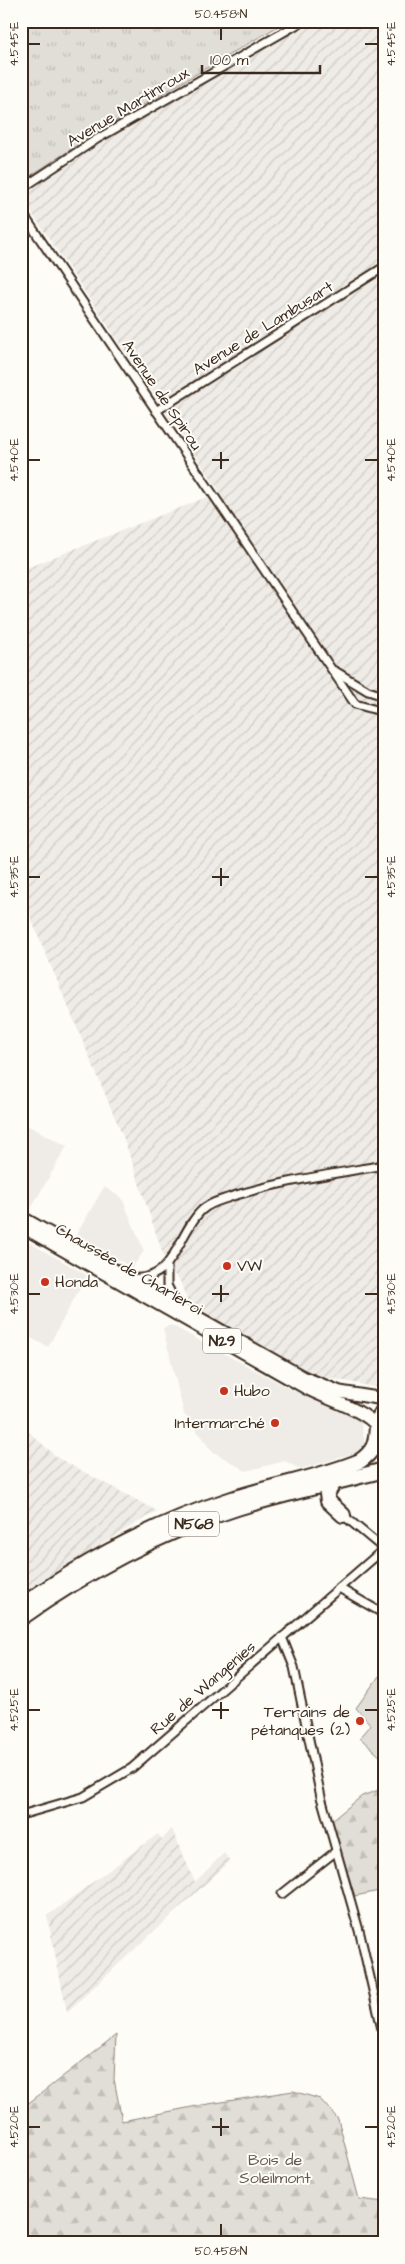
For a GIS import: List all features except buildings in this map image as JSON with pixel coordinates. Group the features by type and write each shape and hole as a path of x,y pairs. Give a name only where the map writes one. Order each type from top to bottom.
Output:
{"highway":[{"path":"384,1409 377,1430 384,1450"},
{"name":"N568","path":"21,1606 83,1564 180,1518 231,1499 360,1461 371,1453 377,1430"},
{"name":"N568","path":"21,1618 60,1590 150,1542 236,1509 384,1470"},
{"path":"334,1482 327,1494 328,1501 343,1515"}],"main road":[{"name":"Chaussée de Charleroi","path":"21,1217 69,1249 320,1396 366,1414 377,1430"},
{"name":"Chaussée de Charleroi","path":"21,1226 127,1277 310,1381 340,1392 384,1399"}],"street":[{"name":"Avenue Martinroux","path":"21,189 97,139 303,21"},
{"name":"Avenue de Spirou","path":"21,211 355,704 384,712"},
{"name":"Avenue de Lambusart","path":"156,411 384,267"},
{"name":"Avenue de Spirou","path":"332,669 368,691 384,696"},
{"path":"127,1277 144,1278 167,1266 192,1224 202,1210 211,1203 269,1185 384,1165"},
{"path":"167,1266 167,1285 175,1302 182,1308"},
{"path":"343,1515 384,1549"},
{"name":"Rue de Wangenies","path":"21,1815 83,1797 132,1768 384,1549"},
{"path":"339,1588 384,1614"},
{"path":"282,1637 294,1667 320,1790 360,1934 384,2038"},
{"path":"282,1894 336,1852"}],"shaded area":[{"path":"311,21 384,21 384,1389 314,1375 188,1303 180,1281 167,1266 124,1139 21,895 21,570 220,492 21,197 21,192 150,113"},
{"path":"21,1122 67,1146 30,1210 21,1204"},
{"path":"104,1187 122,1198 144,1251 132,1268 76,1235"},
{"path":"21,1238 87,1275 48,1347 21,1333"},
{"path":"171,1325 292,1390 360,1417 366,1450 300,1469 285,1461 246,1471 212,1451 184,1414 163,1328"},
{"path":"21,1425 58,1458 157,1511 21,1594"},
{"path":"172,1829 195,1882 224,1853 230,1861 67,2012 47,1916 158,1834 162,1840"}],"green space":[{"path":"21,21 287,21 102,129 21,182"},
{"path":"379,1676 384,1677 384,1760 360,1738 371,1725 356,1708"},
{"path":"384,1788 384,1890 355,1896 331,1821 362,1796"},
{"name":"Bois de Soleilmont","path":"116,2035 114,2079 122,2121 202,2105 293,2091 320,2099 338,2119 359,2199 384,2202 384,2243 21,2243 21,2109"}],"place":[{"name":"VW","path":"227,1266"},
{"name":"Honda","path":"45,1282"},
{"name":"Hubo","path":"224,1391"},
{"name":"Intermarché","path":"275,1423"},
{"name":"Terrains de pétanques (2)","path":"360,1721"}]}
